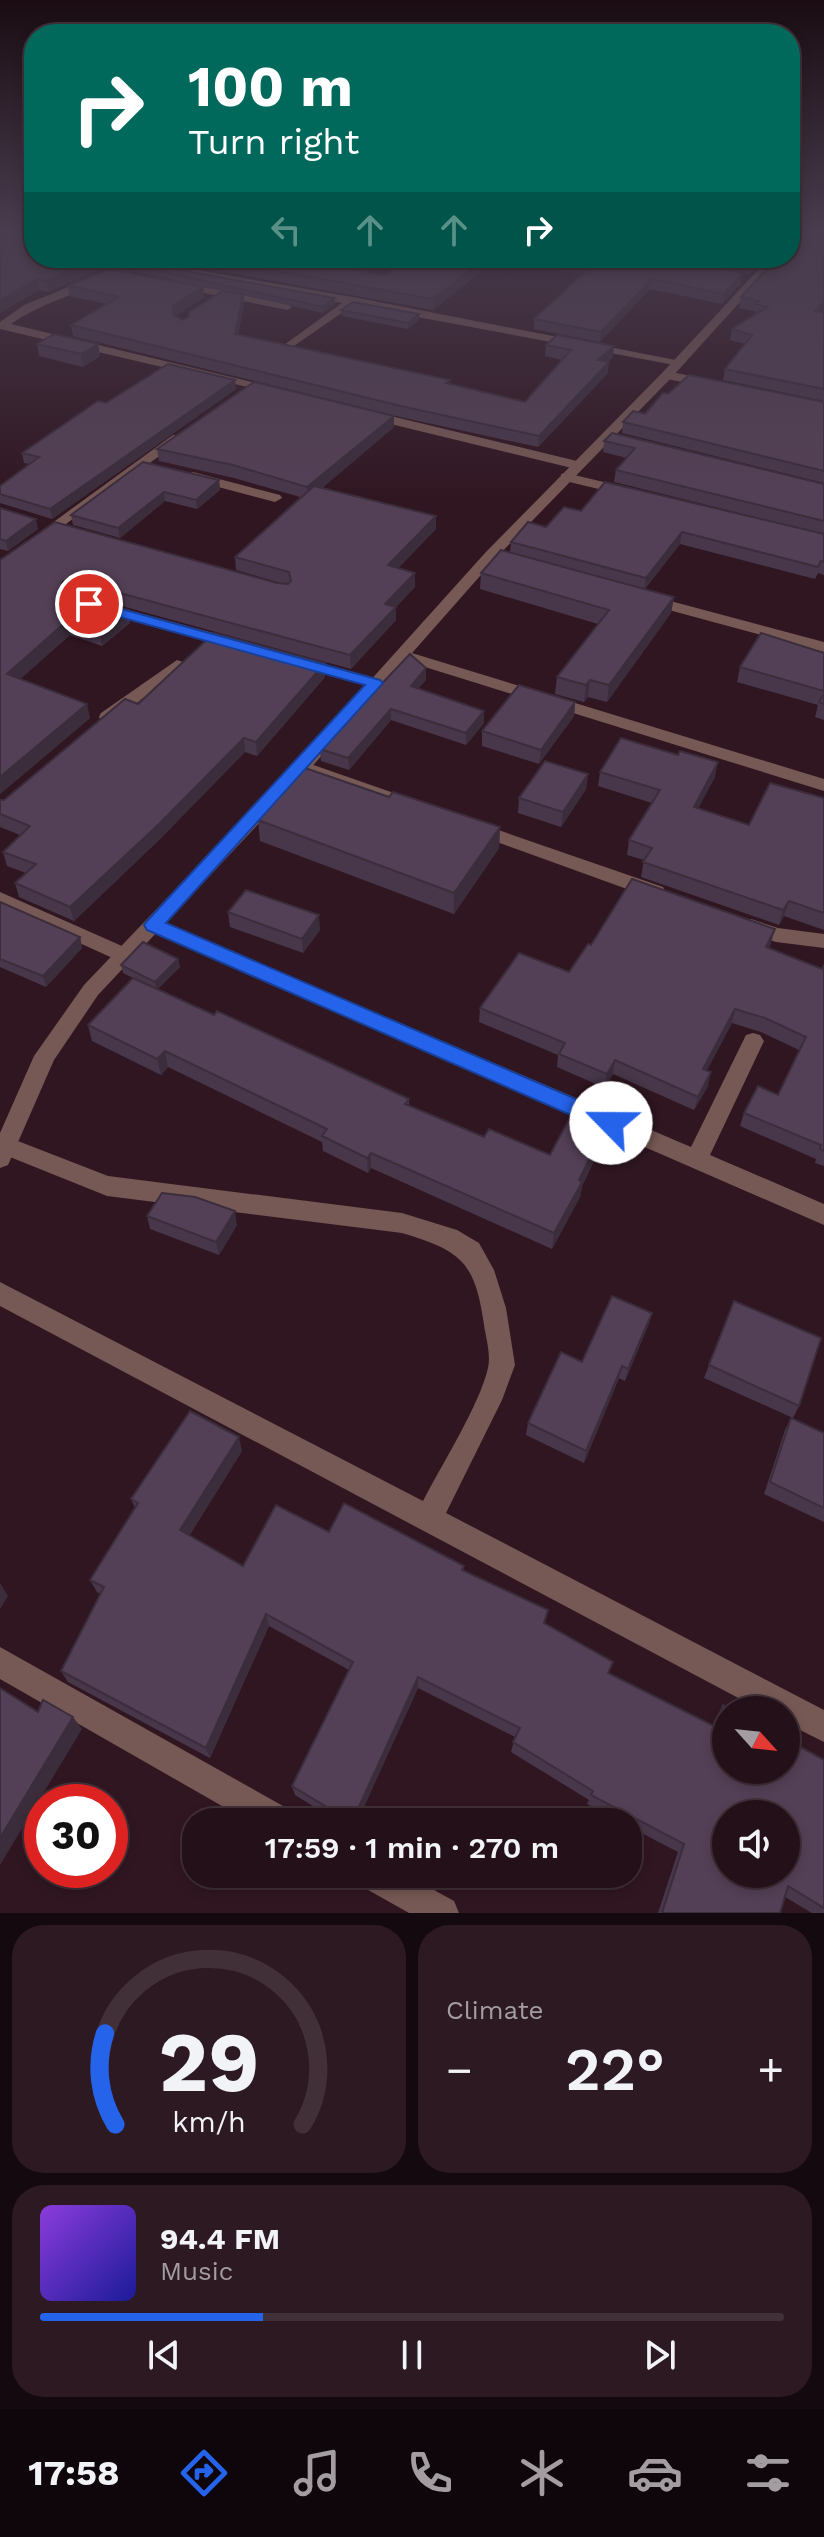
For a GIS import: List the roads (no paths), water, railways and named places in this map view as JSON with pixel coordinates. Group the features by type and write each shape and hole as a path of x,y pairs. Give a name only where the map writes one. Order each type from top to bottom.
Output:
{"street":[{"path":"288,347 325,320"},
{"path":"460,320 680,362"},
{"path":"429,1519 493,1391 502,1365 494,1308 482,1270 470,1251 449,1237 402,1223 107,1186 3,1151 45,1056 91,990 302,767 375,683 498,558 571,471 613,438 714,320"},
{"path":"1,325 247,390 284,394"},
{"path":"667,375 724,387"},
{"path":"361,413 571,471 642,495"},
{"path":"0,568 192,429"},
{"path":"142,463 157,467"},
{"path":"172,470 275,498"},
{"path":"629,594 824,647"},
{"path":"83,603 255,649"},
{"path":"402,655 824,785"},
{"path":"285,658 375,683"},
{"path":"93,728 177,665"},
{"path":"302,767 406,803"},
{"path":"450,819 672,898"},
{"path":"0,899 124,955"},
{"path":"731,919 776,935 824,941"},
{"path":"153,925 824,1215"},
{"path":"696,1160 753,1041"},
{"path":"0,1293 824,1727"},
{"path":"0,1662 256,1808"},
{"path":"398,1888 442,1913"}]}
